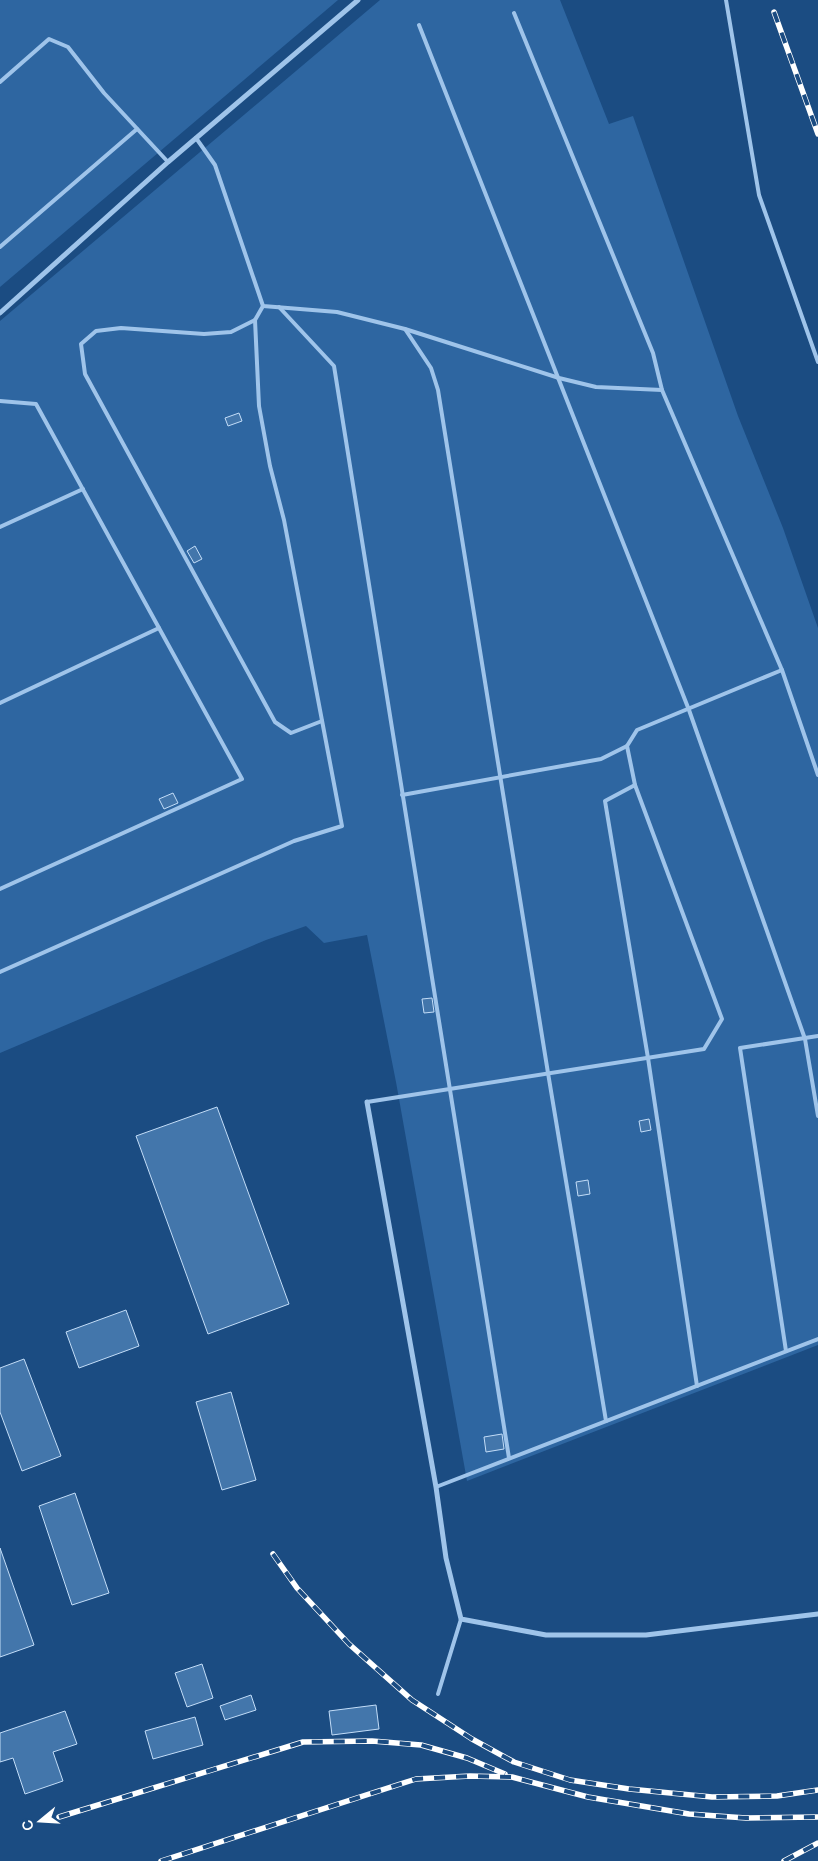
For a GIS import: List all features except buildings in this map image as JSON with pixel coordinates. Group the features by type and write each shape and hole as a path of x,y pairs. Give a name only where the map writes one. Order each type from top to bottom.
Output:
{"street":[{"path":"0,313 168,162 358,0"},
{"path":"368,1102 436,1487 446,1558 461,1619 546,1635 646,1635 818,1614"}],"lane":[{"path":"726,0 759,195 818,362"},
{"path":"514,13 653,352 662,390 782,670 818,775"},
{"path":"419,25 689,710 805,1038 818,1116"},
{"path":"0,82 49,39 68,47 104,93 168,162"},
{"path":"0,247 137,129"},
{"path":"0,972 294,841 342,826 284,520 270,466 258,406 255,320 263,306 215,164 196,138"},
{"path":"263,306 337,312 405,329 559,378 596,387 662,390"},
{"path":"279,307 334,366 509,1458"},
{"path":"255,320 231,332 204,334 122,328 96,331 81,344 85,374 275,722 291,733 322,721"},
{"path":"405,329 431,368 438,390 606,1421"},
{"path":"0,401 36,404 242,779 0,889"},
{"path":"0,527 83,489"},
{"path":"0,703 159,628"},
{"path":"402,795 602,759 627,746 637,730 782,670"},
{"path":"368,1102 704,1049 722,1019 635,785 627,746"},
{"path":"635,785 605,800 648,1058 697,1386"},
{"path":"786,1351 740,1048 818,1036"},
{"path":"436,1487 818,1339"},
{"path":"438,1694 461,1619"}],"shaded area":[{"path":"0,0 338,0 0,287"},
{"path":"380,0 560,0 609,124 633,116 738,416 783,528 818,628 818,1345 467,1481 396,1082 367,935 324,943 306,926 266,940 0,1053 0,321"}],"railway":[{"path":"774,12 818,134"},
{"path":"273,1554 297,1588 349,1644 412,1700 472,1739 514,1762 570,1780 629,1789 712,1797 777,1796 818,1790"},
{"path":"59,1817 303,1742 372,1741 421,1745 467,1758 505,1774"},
{"path":"161,1861 416,1779 470,1776 512,1777 588,1797 689,1814 746,1818 818,1817"},
{"path":"784,1861 818,1843"}]}
